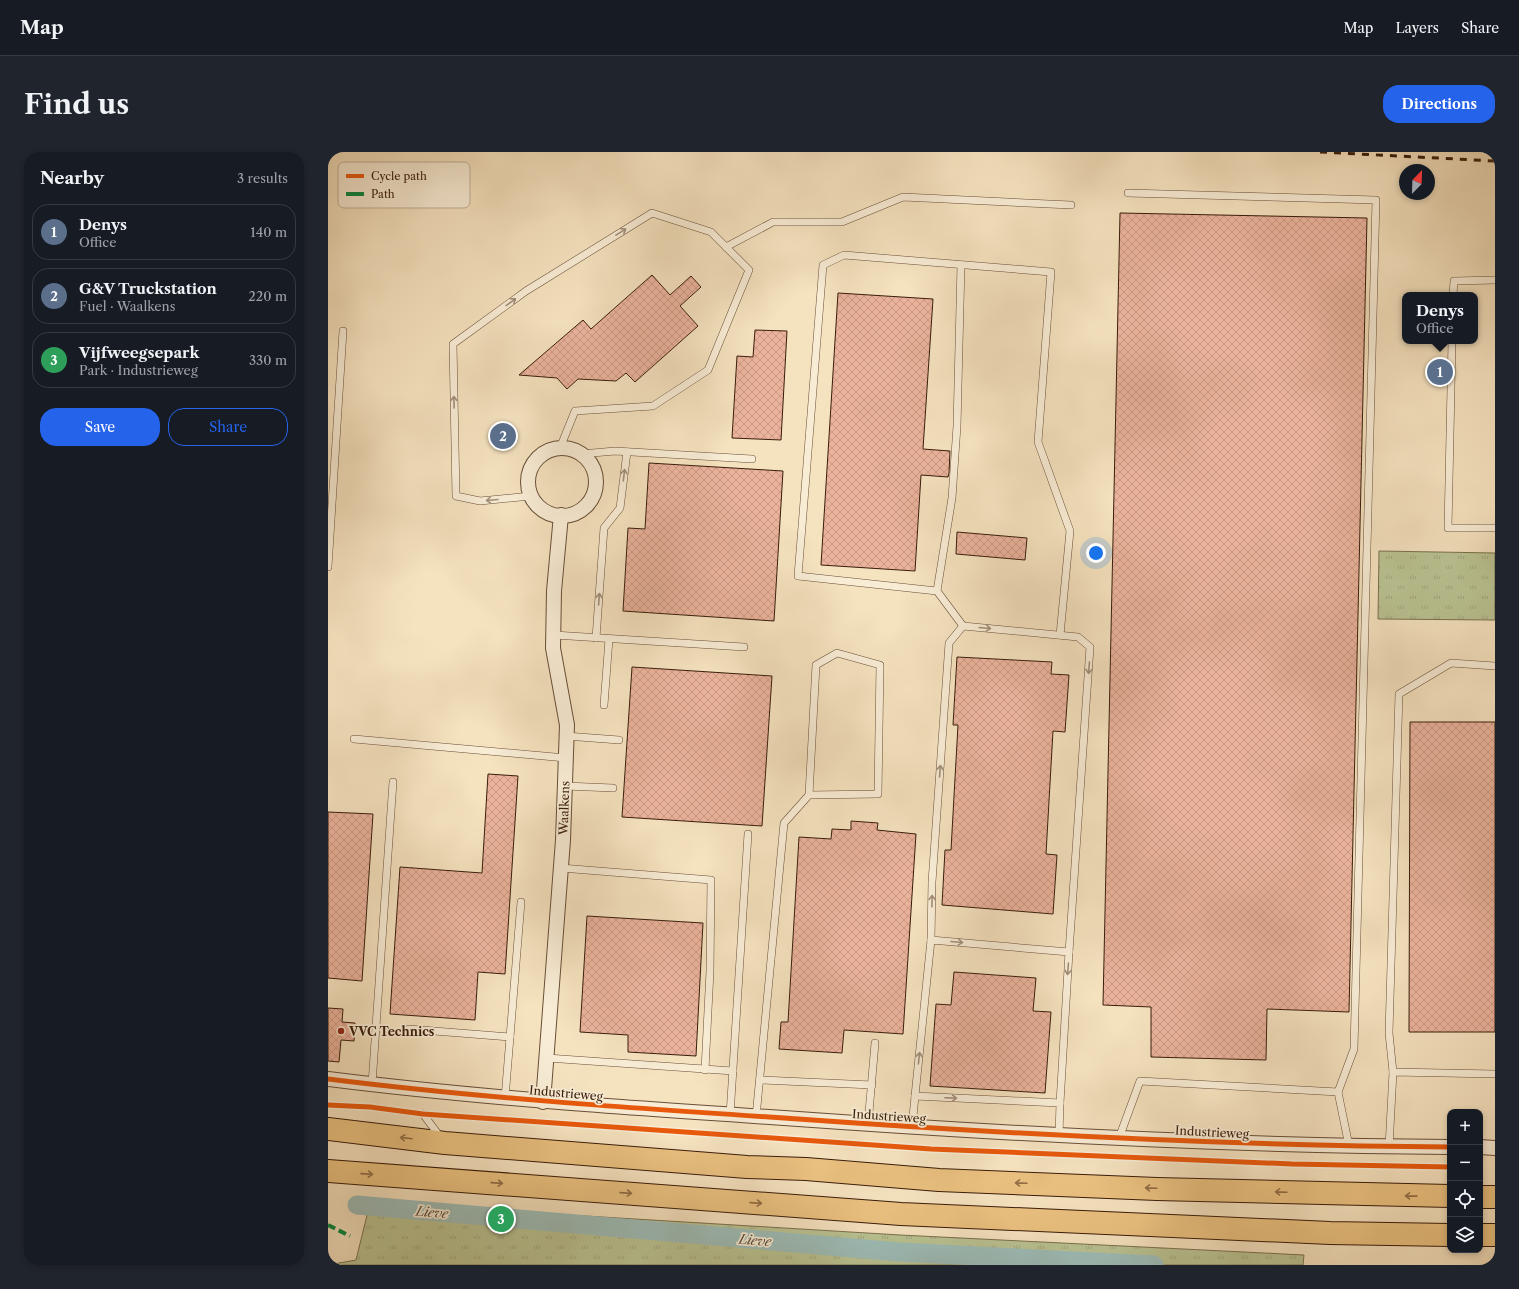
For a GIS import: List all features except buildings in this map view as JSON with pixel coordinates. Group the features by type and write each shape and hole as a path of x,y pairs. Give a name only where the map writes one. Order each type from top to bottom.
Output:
{"highway":[{"path":"328,1129 445,1143 747,1167 806,1169 939,1180 1165,1189 1447,1196"},
{"path":"328,1171 902,1214 1330,1233 1447,1235"},
{"path":"1483,1197 1495,1197"},
{"path":"1483,1235 1495,1235"}],"street":[{"path":"560,448 571,449 581,454 590,462 594,472 596,484 593,495 587,504 578,512 561,515 546,512 537,505 531,496 528,480 533,464 540,456 549,450 560,448"},
{"name":"Waalkens","path":"543,1102 561,868 566,758 567,725 553,648 554,591 561,515"},
{"name":"Industrieweg","path":"328,1079 543,1102 912,1127 1300,1146 1447,1147"},
{"path":"1483,1148 1495,1148"}],"lane":[{"path":"1128,193 1376,200 1354,1049 1338,1092 1349,1146"},
{"path":"726,247 773,222 842,222 903,197 1071,205"},
{"path":"531,496 480,500 456,496 453,344 526,291 652,212 711,232 749,270 708,370 653,406 575,411 560,448"},
{"path":"937,591 798,576 822,265 844,255 1051,272 1038,442 1070,531 1060,635"},
{"path":"962,265 957,426 953,483 937,591 963,626 1078,637 1090,647 1069,952 1059,1135"},
{"path":"1453,292 1454,281 1495,280"},
{"path":"328,567 343,331"},
{"path":"1452,344 1448,528 1495,528"},
{"path":"581,454 615,451 752,459"},
{"path":"596,638 604,528 620,508 627,452"},
{"path":"912,1127 931,940 932,882 949,643 963,626"},
{"path":"554,635 744,647"},
{"path":"604,705 610,638"},
{"path":"756,1117 784,823 809,795 816,665 837,653 880,665 878,794 809,795"},
{"path":"1389,1147 1393,1072 1389,1033 1399,694 1451,662 1495,666"},
{"path":"566,736 619,740"},
{"path":"354,739 566,758"},
{"path":"372,1084 393,782"},
{"path":"565,786 614,788"},
{"path":"730,1115 748,834"},
{"path":"561,868 711,880 710,971 705,1070"},
{"path":"505,1098 521,902"},
{"path":"931,940 1069,952"},
{"path":"409,1029 510,1037"},
{"path":"868,1124 876,1043"},
{"path":"547,1058 733,1071"},
{"path":"1393,1072 1495,1074"},
{"path":"760,1080 872,1085"},
{"path":"1119,1138 1140,1081 1338,1092"},
{"path":"915,1096 1060,1103"},
{"path":"423,1114 445,1143"}],"green space":[{"path":"1379,551 1495,553 1495,620 1378,619"},
{"path":"370,1203 900,1235 1304,1255 1303,1265 328,1265 356,1260"}],"waterway":[{"name":"Lieve","path":"357,1205 899,1252 1154,1265"}],"railway":[{"path":"1320,152 1495,161"}],"marked path":[{"path":"328,1225 350,1236"}],"cycle path":[{"path":"328,1079 442,1092 556,1102 950,1129 1200,1142 1447,1147"},
{"path":"328,1105 370,1107 423,1114 931,1149 1292,1164 1447,1167"}],"place":[{"name":"Denys","path":"1440,372"},
{"name":"G&V Truckstation","path":"503,436"},
{"name":"VVC Technics","path":"341,1031"},
{"name":"Vijfweegsepark","path":"501,1219"}]}
